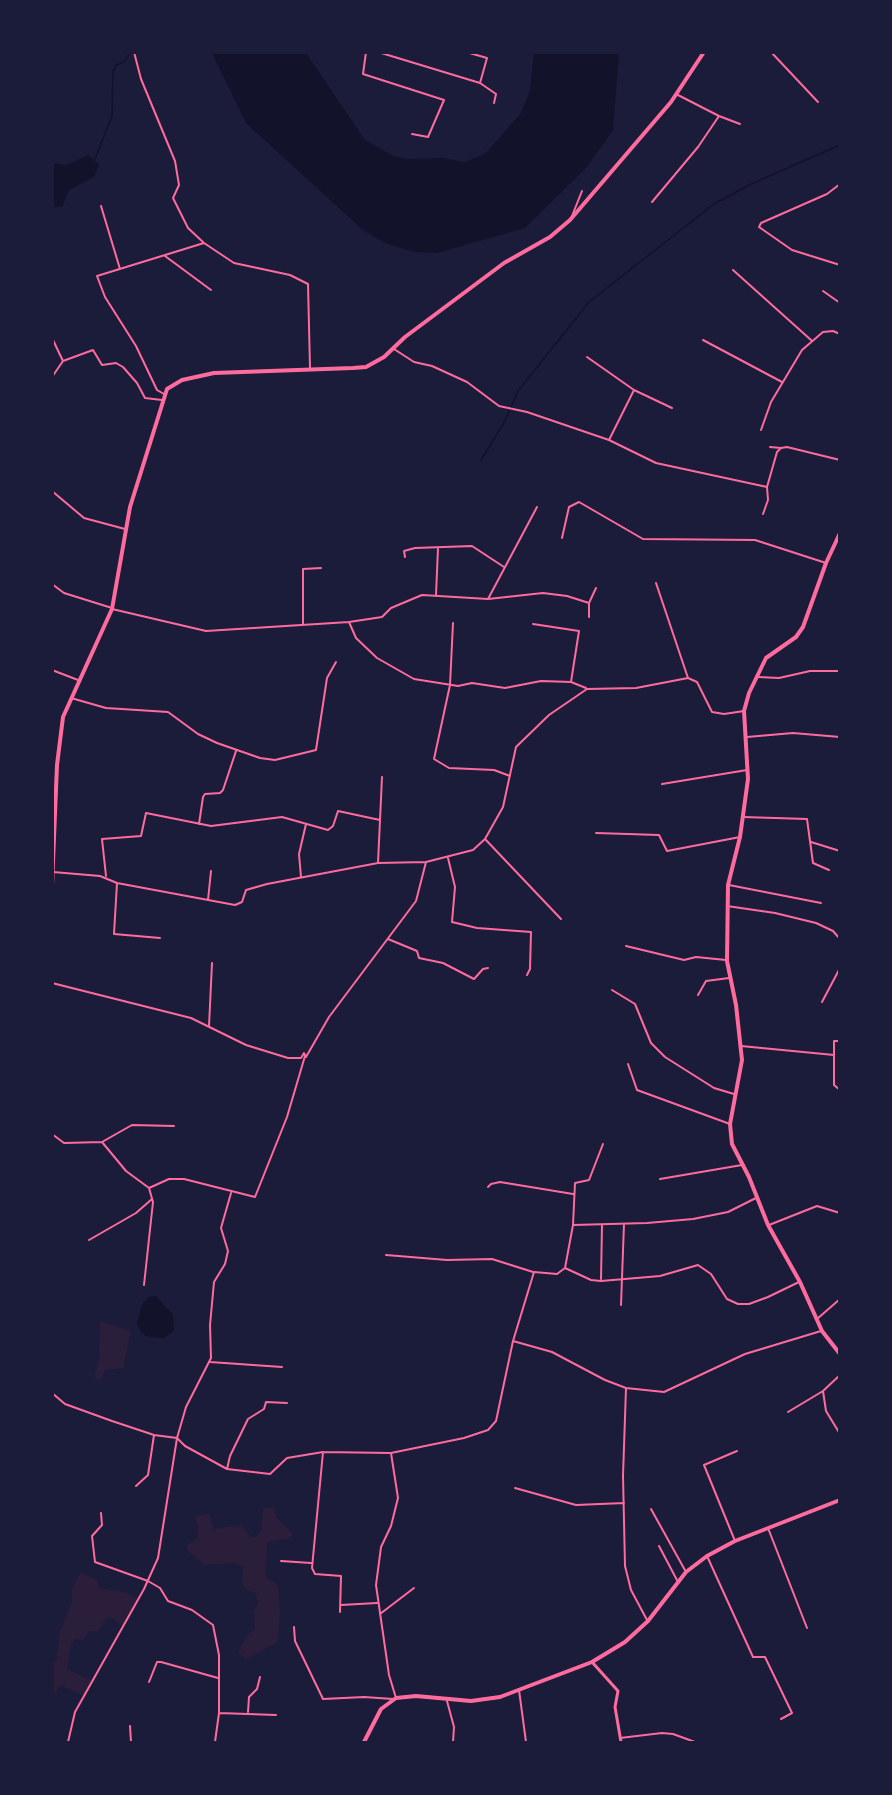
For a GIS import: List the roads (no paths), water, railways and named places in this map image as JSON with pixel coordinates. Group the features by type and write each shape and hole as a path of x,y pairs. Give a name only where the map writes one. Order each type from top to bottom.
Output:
{"main road":[{"path":"52,886 55,765 63,717 112,609 126,529 164,394 182,380 197,375 229,371 366,367 394,349 405,337 504,263 550,237 570,220 676,94 704,52"},
{"path":"840,533 825,563 804,627 796,637 766,658 755,677 744,711 747,770 743,817 728,885 727,906 727,961 736,1005 742,1060 730,1124 732,1144 758,1197 768,1225 800,1282 822,1331 840,1354"},
{"path":"364,1743 381,1709 395,1699 416,1696 447,1701 471,1701 500,1697 592,1662 625,1642 648,1622 686,1572 707,1556 735,1541 840,1500"}],"street":[{"path":"134,52 141,79 175,161 179,185 172,198 188,228 204,243 234,263 290,275 308,284 310,368"},
{"path":"366,52 363,74 444,100 428,137 412,134"},
{"path":"378,52 480,83 496,94 494,104"},
{"path":"466,52 487,58 480,83"},
{"path":"771,52 818,102"},
{"path":"676,94 740,124"},
{"path":"652,202 698,147 719,116"},
{"path":"840,184 827,194 762,223 759,227 792,250 817,260 840,265"},
{"path":"570,220 582,191"},
{"path":"101,206 120,268"},
{"path":"164,394 157,390 136,346 105,297 97,276 204,243"},
{"path":"165,256 211,290"},
{"path":"733,270 811,340"},
{"path":"823,291 840,303"},
{"path":"761,430 771,402 782,382 811,340 823,332 833,331 840,334"},
{"path":"52,338 63,361"},
{"path":"703,340 782,382"},
{"path":"394,349 414,362 432,366 467,382 499,406 527,412 609,440 656,463 767,487"},
{"path":"52,377 63,361 93,350 102,365 116,363 123,366 137,383 145,398 162,400"},
{"path":"587,357 634,390 672,408"},
{"path":"609,440 634,390"},
{"path":"763,400 771,402"},
{"path":"770,447 787,447 840,459"},
{"path":"763,514 768,500 767,487 777,452 781,448"},
{"path":"52,491 84,518 126,529"},
{"path":"562,538 569,507 579,502 643,539 755,540 825,563"},
{"path":"488,599 537,507"},
{"path":"405,557 404,551 476,547 504,567"},
{"path":"436,596 438,548"},
{"path":"303,625 303,569 321,568"},
{"path":"656,583 688,678"},
{"path":"52,584 64,593 112,609 206,631 349,622 382,617 391,608 414,597 488,599 543,592 589,603"},
{"path":"589,617 589,603 596,588"},
{"path":"349,622 356,638 377,658 414,679 458,687 472,683 505,688 541,681 571,682 587,689 636,688 688,678 697,682 712,712 724,714 744,711"},
{"path":"453,622 450,685 434,759 449,768 494,770 510,776"},
{"path":"533,624 579,631 571,682"},
{"path":"71,698 106,708 168,712 198,734 236,751 275,760 316,750 327,678 336,662"},
{"path":"52,670 80,681"},
{"path":"755,677 780,678 810,671 840,670"},
{"path":"54,872 106,878 117,883 238,905 246,890 301,877 378,863 426,862 433,858 448,857 472,850 485,839 503,807 513,753 519,742 549,715 587,689"},
{"path":"746,737 793,733 840,736"},
{"path":"199,824 203,797 205,794 220,793 223,790 236,751"},
{"path":"662,784 747,770"},
{"path":"378,863 382,777"},
{"path":"106,878 102,838 141,836 146,813 211,826 282,817 331,829 338,811 380,820"},
{"path":"743,817 807,819 813,863 829,870"},
{"path":"301,877 299,854 306,824"},
{"path":"596,833 659,835 667,851 740,837"},
{"path":"485,839 561,919"},
{"path":"811,842 840,851"},
{"path":"448,857 455,887 452,922 503,931 531,932 531,969 527,975"},
{"path":"304,1053 306,1057 329,1017 416,901 426,862"},
{"path":"208,900 211,871"},
{"path":"117,883 114,934 160,938"},
{"path":"728,885 821,903"},
{"path":"727,906 775,913 816,923 833,931 840,939"},
{"path":"388,939 417,951 419,958 449,966 474,979 483,969 488,968"},
{"path":"626,946 684,960 696,957 727,961"},
{"path":"209,1026 212,963"},
{"path":"822,1002 840,968"},
{"path":"698,995 706,981 729,978"},
{"path":"52,983 180,1015 209,1026 246,1045 288,1058 301,1058 304,1053"},
{"path":"612,990 635,1004 651,1043 664,1057 714,1088 736,1094"},
{"path":"840,1041 834,1041 834,1085 840,1090"},
{"path":"741,1046 834,1055"},
{"path":"149,1188 169,1179 184,1179 231,1193 255,1197 287,1117 304,1053"},
{"path":"627,1064 637,1090 730,1124"},
{"path":"52,1134 64,1143 102,1142 132,1125 174,1126"},
{"path":"102,1142 126,1171 149,1188 152,1199 144,1285"},
{"path":"386,1255 447,1260 492,1259 534,1272 558,1274 565,1268 573,1225 575,1183 589,1180 603,1144"},
{"path":"660,1179 742,1165"},
{"path":"488,1187 500,1182 573,1194"},
{"path":"68,1743 75,1712 158,1558 168,1478 177,1438 186,1407 210,1362 210,1325 214,1282 225,1264 228,1251 221,1228 231,1193"},
{"path":"573,1225 693,1219 728,1212 758,1197"},
{"path":"89,1240 136,1213 152,1199"},
{"path":"768,1225 817,1206 840,1214"},
{"path":"621,1305 624,1224"},
{"path":"601,1281 602,1225"},
{"path":"565,1268 591,1280 601,1281 660,1276 698,1265 711,1275 727,1299 738,1304 749,1304 768,1298 800,1282"},
{"path":"52,1393 65,1404 154,1435 177,1438 185,1446 227,1469 270,1474 287,1458 323,1452 391,1453 464,1438 488,1430 496,1421 513,1341 534,1272"},
{"path":"817,1319 840,1299"},
{"path":"513,1341 552,1352 626,1388 664,1392 746,1354 822,1331"},
{"path":"210,1362 282,1367"},
{"path":"788,1412 823,1391 840,1375"},
{"path":"626,1388 625,1566 631,1590 648,1622"},
{"path":"823,1391 826,1411 840,1434"},
{"path":"227,1469 230,1456 248,1419 264,1409 266,1402 287,1403"},
{"path":"136,1486 146,1478 150,1469 154,1435"},
{"path":"735,1541 704,1465 737,1451"},
{"path":"323,1452 321,1494 312,1563 315,1574 341,1576 340,1612"},
{"path":"294,1627 295,1641 323,1699 364,1697 395,1699 377,1604 376,1585 381,1547 391,1526 398,1498 391,1453"},
{"path":"515,1488 576,1505 624,1503"},
{"path":"651,1509 686,1572"},
{"path":"101,1513 102,1526 92,1536 93,1559 160,1588 168,1601 192,1610 213,1625 217,1637 219,1713 215,1743"},
{"path":"768,1528 807,1628"},
{"path":"659,1546 678,1582"},
{"path":"707,1556 753,1657 765,1657 792,1713 780,1719"},
{"path":"281,1561 312,1563"},
{"path":"380,1614 414,1588"},
{"path":"341,1605 377,1604"},
{"path":"149,1682 157,1662 218,1678"},
{"path":"592,1662 618,1692 615,1707 621,1740 662,1733 674,1734 695,1743"},
{"path":"248,1713 249,1697 257,1689 260,1677"},
{"path":"519,1690 526,1743"},
{"path":"447,1701 453,1722 453,1743"},
{"path":"219,1713 276,1715"},
{"path":"130,1726 131,1743"}],"waterway":[{"path":"95,159 112,116 115,66 125,61 130,52"},
{"path":"481,460 505,421 518,391 589,302 714,204 751,184 840,145"}]}
